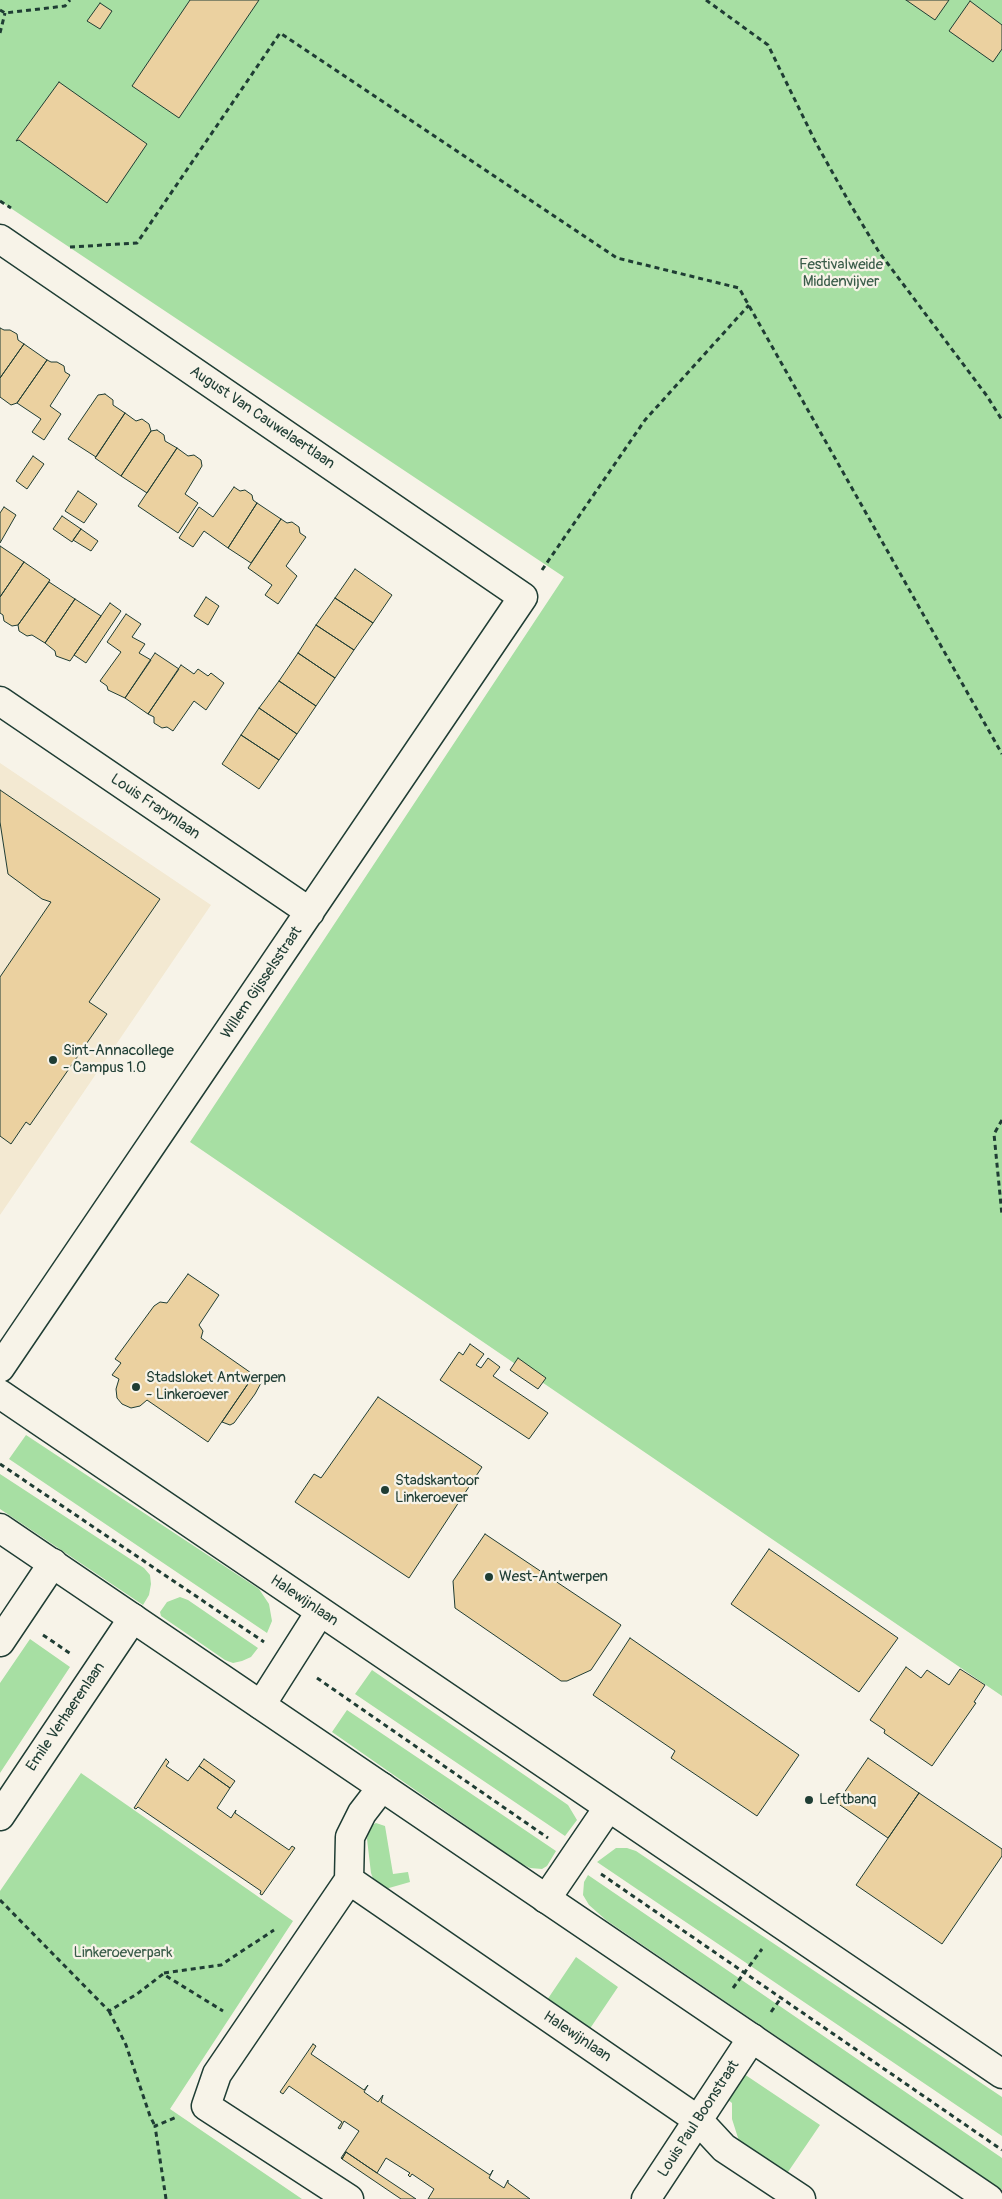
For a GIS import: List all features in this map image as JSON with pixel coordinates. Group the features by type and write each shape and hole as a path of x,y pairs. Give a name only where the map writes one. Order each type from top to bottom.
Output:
{"street":[{"name":"August Van Cauwelaertlaan","path":"0,239 523,597"},
{"name":"Willem Gijsselsstraat","path":"0,1368 523,597"},
{"name":"Louis Frarynlaan","path":"0,701 310,912"},
{"name":"Halewijnlaan","path":"0,1394 1002,2074"},
{"path":"0,1528 989,2199"},
{"path":"0,1642 53,1563"},
{"path":"261,1705 320,1612"},
{"name":"Emile Verhaerenlaan","path":"0,1816 133,1618"},
{"path":"349,2199 206,2106 217,2074 349,1880 350,1837 362,1813 382,1787"},
{"path":"546,1899 608,1808"},
{"name":"Halewijnlaan","path":"349,1880 698,2120 724,2148 801,2199"},
{"name":"Louis Paul Boonstraat","path":"646,2199 752,2038"}],"path":[{"path":"0,10 5,13 66,6 70,0"},
{"path":"706,0 768,45 816,143 879,252 987,396 1002,420"},
{"path":"0,33 5,13"},
{"path":"63,242 71,247 137,243 280,33 617,258 739,288 1002,754"},
{"path":"0,201 16,211"},
{"path":"523,597 645,420 749,305"},
{"path":"1002,1120 994,1134 1002,1215"},
{"path":"0,1464 290,1660 1002,2150"},
{"path":"16,1618 97,1671"},
{"path":"0,1900 109,2011 126,2044 155,2126 166,2199"},
{"path":"716,2013 779,1924"},
{"path":"109,2011 137,1994 163,1974 221,1965 276,1929"},
{"path":"163,1974 248,2028"},
{"path":"155,2126 206,2106"}],"shaded area":[{"name":"Sint-Annacollege - Campus 1.0","path":"0,763 211,905 0,1215"}],"green space":[{"name":"Festivalweide Middenvijver","path":"0,0 1002,0 1002,1696 190,1142 564,577 0,201"},
{"path":"26,1435 259,1589 269,1604 272,1621 267,1633 9,1459"},
{"path":"0,1474 144,1568 150,1575 151,1584 149,1595 143,1605 0,1509"},
{"path":"180,1597 188,1600 258,1648 251,1657 242,1661 233,1663 225,1660 161,1616 160,1612 167,1602"},
{"path":"30,1639 70,1667 0,1773 0,1683"},
{"path":"372,1670 568,1805 577,1820 565,1836 355,1694"},
{"path":"347,1710 556,1851 547,1866 542,1869 530,1868 520,1863 332,1732"},
{"name":"Linkeroeverpark","path":"81,1773 293,1921 170,2109 302,2199 0,2199 0,1891"},
{"path":"376,1823 385,1826 393,1874 408,1872 410,1882 382,1890 374,1881 371,1873 367,1839 370,1826"},
{"path":"616,1848 627,1848 636,1851 1002,2097 1002,2136 597,1862"},
{"path":"588,1875 1002,2158 1002,2190 606,1920 589,1905 583,1895 584,1882"},
{"path":"576,1957 618,1987 587,2033 545,2003"},
{"path":"744,2074 820,2125 788,2172 776,2170 754,2158 739,2141 732,2119 732,2103 727,2099"}],"building":[{"path":"190,0 259,0 179,118 132,86"},
{"path":"906,0 949,0 935,20"},
{"path":"970,1 1002,25 1002,49 993,62 949,31"},
{"path":"100,3 112,11 100,29 87,21"},
{"path":"59,82 147,144 107,203 19,140 16,141"},
{"path":"0,328 17,334 18,340 24,344 0,378"},
{"path":"24,344 47,360 17,403 11,405 0,397 0,378"},
{"path":"47,360 64,366 65,372 70,375 50,406 61,414 44,440 32,432 41,419 17,403"},
{"path":"105,394 113,400 113,405 125,413 96,457 68,439 98,395"},
{"path":"125,413 136,421 142,419 149,424 151,431 121,476 95,458"},
{"path":"157,430 164,435 165,441 177,448 147,493 121,476 151,431"},
{"path":"177,448 188,456 194,455 201,460 202,466 185,494 198,503 178,533 138,506"},
{"path":"33,456 44,464 27,489 16,481"},
{"path":"234,487 240,491 245,490 252,495 253,500 257,503 228,548 204,531 193,547 179,538 199,507 213,517"},
{"path":"78,491 97,504 84,523 65,511"},
{"path":"257,503 281,519 251,563 228,548"},
{"path":"4,507 16,515 0,543 0,513"},
{"path":"62,516 81,529 72,542 53,529"},
{"path":"281,519 287,523 292,522 299,527 300,533 306,537 286,566 297,576 278,604 265,595 272,585 248,568"},
{"path":"81,529 98,541 91,551 73,540"},
{"path":"0,546 24,562 0,597"},
{"path":"24,562 50,580 18,625 12,626 4,621 3,615 0,613 0,597"},
{"path":"355,569 392,595 373,623 335,598"},
{"path":"49,582 75,599 45,643 32,635 27,636 19,631 18,625"},
{"path":"206,597 219,606 208,625 194,616"},
{"path":"335,598 373,623 354,650 316,625"},
{"path":"75,599 101,616 70,661 56,656 55,651 45,643"},
{"path":"110,603 121,611 86,663 74,655"},
{"path":"126,614 141,624 132,637 145,644 139,653 151,660 125,698 108,690 107,686 100,681 121,652 107,642"},
{"path":"316,625 354,650 335,678 298,653"},
{"path":"155,653 179,669 148,714 125,698"},
{"path":"298,653 335,678 316,706 279,681"},
{"path":"181,665 194,674 198,669 208,676 211,673 224,683 206,710 194,701 173,731 167,727 162,728 154,723 154,717 148,714"},
{"path":"279,681 316,706 297,734 259,708"},
{"path":"259,708 297,734 279,760 241,735"},
{"path":"241,735 279,760 259,789 222,764"},
{"path":"0,790 160,899 89,1002 107,1014 30,1125 26,1122 11,1144 0,1136 0,977 51,902 42,899 8,874 0,822"},
{"path":"188,1274 219,1295 199,1325 203,1331 201,1338 254,1375 208,1442 147,1400 140,1406 131,1408 122,1404 117,1398 116,1389 119,1379 112,1375 121,1363 115,1359 154,1306 160,1302 167,1303"},
{"path":"470,1344 484,1354 476,1365 481,1368 488,1358 500,1367 493,1376 548,1413 529,1439 440,1380 459,1352 463,1355"},
{"path":"518,1358 546,1378 538,1389 510,1370"},
{"path":"254,1375 261,1383 255,1394 234,1423 230,1425 222,1422"},
{"name":"Stadskantoor Linkeroever","path":"378,1397 482,1467 409,1578 295,1502 314,1474 321,1478"},
{"path":"485,1534 621,1625 591,1670 567,1681 561,1681 455,1608 453,1581"},
{"path":"769,1549 898,1638 859,1692 731,1604"},
{"path":"630,1638 799,1755 757,1816 671,1758 675,1751 593,1695"},
{"path":"906,1667 921,1678 927,1670 949,1685 960,1669 985,1685 974,1702 976,1703 932,1766 884,1733 885,1730 870,1720"},
{"path":"868,1758 919,1793 888,1838 837,1803"},
{"path":"166,1759 169,1762 166,1766 188,1781 199,1766 230,1788 217,1808 231,1818 236,1810 235,1813 289,1850 292,1846 295,1848 262,1895 260,1894 261,1891 138,1807 134,1808"},
{"path":"204,1759 235,1781 230,1788 199,1766"},
{"path":"919,1793 1002,1849 1002,1856 942,1944 856,1885"},
{"path":"313,2044 316,2046 311,2054 364,2090 368,2085 364,2092 378,2102 383,2095 381,2102 490,2175 493,2170 489,2178 504,2188 508,2180 508,2183 530,2199 428,2199 434,2189 412,2174 410,2177 408,2175 410,2173 386,2158 377,2173 346,2152 342,2159 341,2158 359,2131 344,2121 340,2129 338,2128 342,2122 289,2086 283,2094 280,2092"},
{"path":"346,2152 416,2199 401,2199 342,2159"}],"place":[{"name":"Sint-Annacollege - Campus 1.0","path":"53,1060"},
{"name":"Stadsloket Antwerpen - Linkeroever","path":"136,1387"},
{"name":"Stadskantoor Linkeroever","path":"385,1490"},
{"name":"West-Antwerpen","path":"489,1577"},
{"name":"Leftbanq","path":"809,1800"}]}
